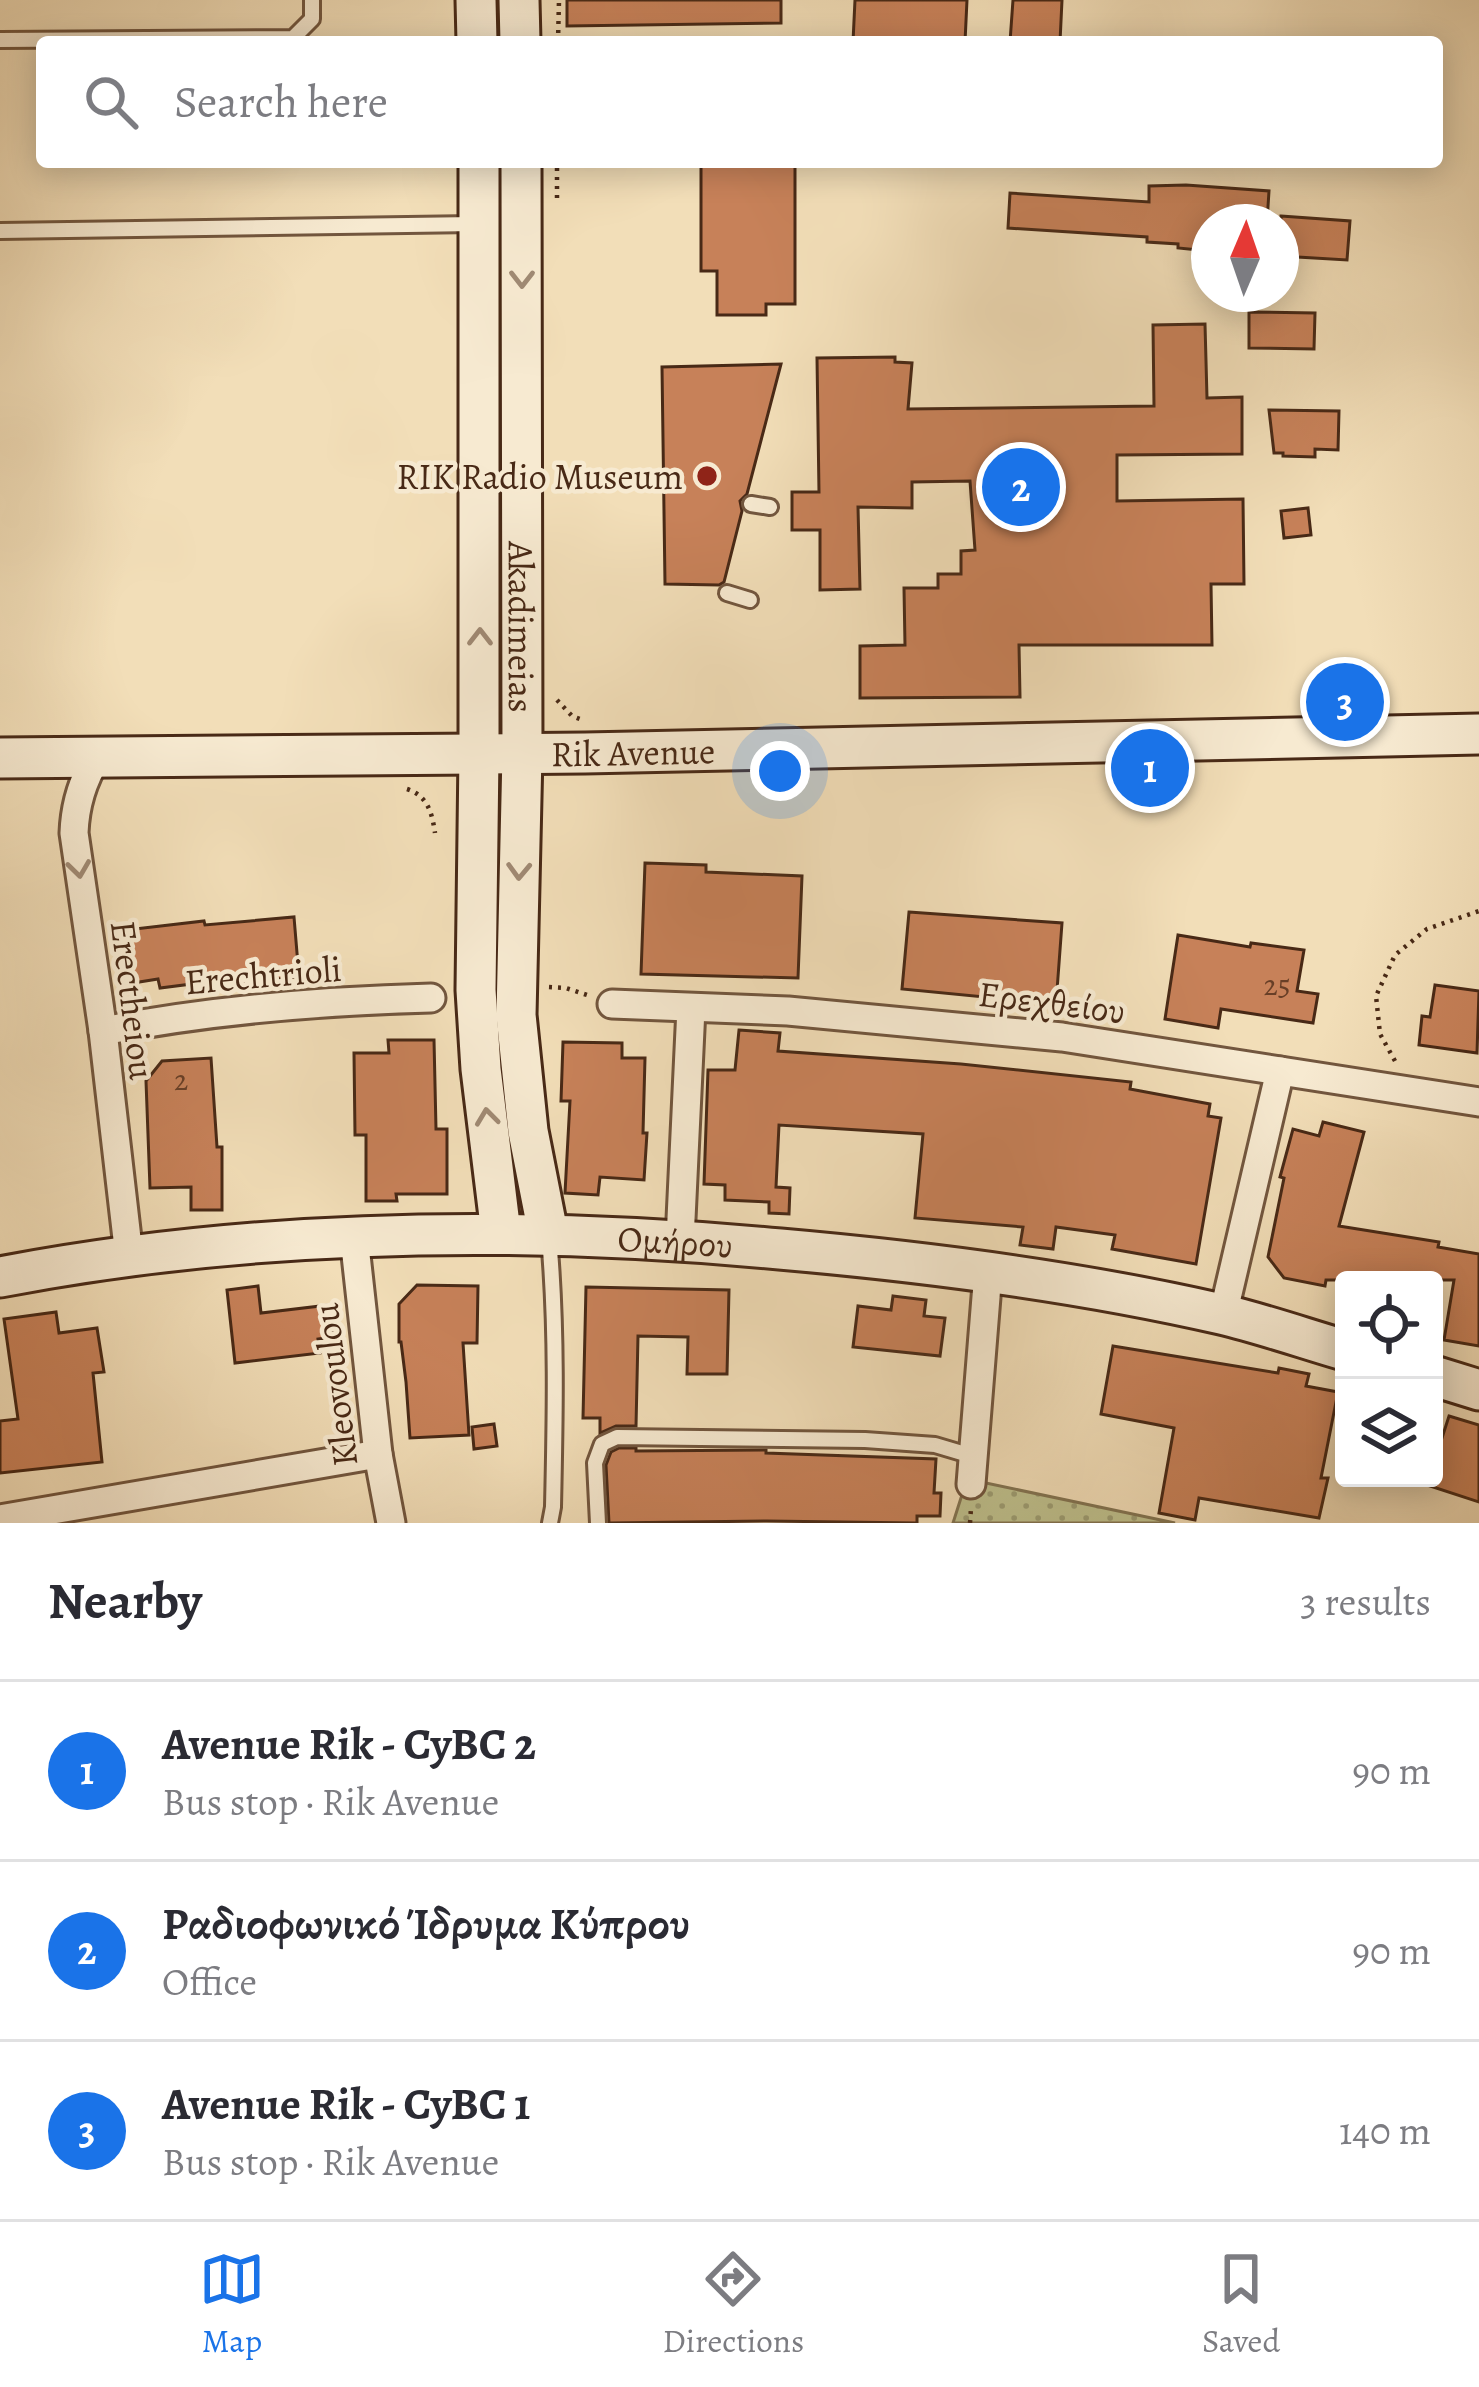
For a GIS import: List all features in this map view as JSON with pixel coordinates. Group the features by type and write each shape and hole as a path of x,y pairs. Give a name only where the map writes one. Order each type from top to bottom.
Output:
{"main road":[{"path":"476,0 477,36"},
{"path":"519,0 520,36"},
{"name":"Akadimeias","path":"479,168 476,990 501,1233"},
{"name":"Akadimeias","path":"521,168 522,754 516,985 528,1131 548,1233"},
{"name":"Rik Avenue","path":"0,758 522,754 1479,734"},
{"name":"Ομήρου","path":"0,1277 129,1256 354,1238 548,1233 819,1252 988,1272 1223,1315 1335,1347"},
{"path":"1443,1379 1479,1390"}],"street":[{"name":"Erectheiou","path":"97,758 87,772 75,809 74,833 129,1256"},
{"name":"Erechtrioli","path":"103,1030 244,1011 430,998"},
{"name":"Ερεχθείου","path":"612,1004 881,1018 1061,1037 1479,1102"},
{"path":"680,1240 691,1008"},
{"path":"1223,1315 1280,1071"},
{"name":"Kleovoulou","path":"354,1238 378,1454 391,1523"},
{"path":"971,1484 988,1272"},
{"path":"0,1519 378,1454"}],"lane":[{"path":"295,36 312,19 312,0"},
{"path":"0,40 36,40"},
{"path":"0,231 481,224"},
{"path":"751,504 770,507"},
{"path":"727,593 750,600"},
{"path":"548,1233 555,1305 550,1523"},
{"path":"598,1523 595,1462 602,1444 617,1437 865,1440 935,1445 972,1456"}],"path":[{"path":"558,36 559,0"},
{"path":"1391,1088 1395,1061 1380,1034 1376,996 1395,955 1427,929 1479,911"},
{"path":"516,985 566,988 612,1004"}],"green space":[{"path":"967,1479 1175,1523 953,1523"}],"building":[{"path":"567,0 781,0 781,23 567,26"},
{"path":"855,0 967,0 965,36 853,36"},
{"path":"1013,0 1062,0 1060,36 1010,36"},
{"path":"701,168 795,168 795,304 766,304 766,315 717,315 717,271 701,271"},
{"path":"1149,186 1269,191 1268,204 1191,204 1191,249 1147,242 1147,237 1008,228 1010,193 1149,202"},
{"path":"1299,217 1350,221 1347,260 1299,257"},
{"path":"1249,312 1315,313 1314,349 1249,348"},
{"path":"1205,324 1207,398 1242,397 1242,454 1117,455 1117,501 1243,499 1244,584 1211,584 1212,645 1019,645 1020,697 860,698 860,646 905,645 904,588 938,588 938,574 961,574 961,551 975,550 970,481 912,482 912,508 858,507 860,589 820,590 820,530 792,530 792,492 819,492 817,358 895,357 895,362 912,363 908,409 1154,406 1153,325"},
{"name":"RIK Radio Museum","path":"781,364 747,494 740,501 742,511 724,582 665,584 662,367"},
{"path":"1269,410 1339,411 1338,450 1315,449 1315,457 1274,453"},
{"path":"1308,508 1311,535 1284,538 1281,511"},
{"path":"645,863 706,865 706,872 802,876 798,978 641,974"},
{"path":"909,912 1062,923 1056,1004 902,989"},
{"path":"294,917 299,977 160,988 158,979 133,983 126,930"},
{"path":"1178,935 1304,950 1297,991 1318,994 1313,1023 1221,1009 1218,1028 1165,1019"},
{"path":"1435,985 1479,991 1477,1053 1419,1045 1422,1016 1430,1017"},
{"path":"739,1030 780,1033 778,1051 1131,1082 1130,1089 1210,1104 1208,1116 1221,1118 1196,1264 1112,1249 1115,1235 1056,1227 1053,1249 1020,1245 1023,1227 915,1218 923,1134 779,1125 776,1187 790,1188 789,1214 769,1213 769,1202 725,1200 725,1185 704,1184 708,1070 735,1070"},
{"path":"388,1040 434,1040 436,1129 447,1129 447,1194 396,1194 397,1201 366,1201 366,1135 355,1135 354,1053 389,1053"},
{"path":"563,1042 622,1043 622,1058 645,1058 644,1180 600,1177 598,1195 565,1193 570,1101 561,1101"},
{"path":"211,1058 217,1147 222,1147 222,1210 191,1210 191,1187 150,1188 146,1081 162,1061"},
{"path":"1323,1122 1364,1132 1339,1226 1439,1242 1438,1247 1479,1254 1479,1346 1444,1340 1454,1280 1443,1280 1443,1271 1335,1271 1335,1280 1326,1280 1325,1286 1284,1278 1268,1257 1293,1129 1319,1136"},
{"path":"417,1285 478,1286 477,1343 463,1343 469,1435 410,1438 399,1304"},
{"path":"258,1286 261,1313 329,1305 333,1337 318,1339 320,1353 235,1363 227,1290"},
{"path":"586,1287 729,1290 727,1374 687,1374 688,1337 638,1336 636,1426 616,1426 600,1433 600,1418 583,1418"},
{"path":"893,1296 926,1300 924,1316 945,1318 940,1356 853,1347 858,1306 891,1310"},
{"path":"56,1312 59,1333 97,1328 104,1372 93,1373 102,1462 0,1473 0,1421 18,1419 4,1319"},
{"path":"1113,1346 1309,1374 1306,1386 1335,1391 1321,1478 1328,1478 1319,1518 1199,1498 1195,1520 1159,1513 1174,1428 1101,1414"},
{"path":"1449,1416 1479,1425 1479,1502 1433,1487 1443,1487 1443,1435"},
{"path":"494,1424 497,1446 474,1449 472,1427"},
{"path":"619,1448 936,1459 934,1493 941,1493 940,1516 917,1516 917,1523 609,1523 606,1465 611,1452"}],"place":[{"name":"RIK Radio Museum","path":"707,476"},
{"name":"Ραδιοφωνικό Ίδρυμα Κύπρου","path":"1021,487"},
{"name":"Avenue Rik - CyBC 1","path":"1345,702"},
{"name":"Avenue Rik - CyBC 2","path":"1150,768"}]}
